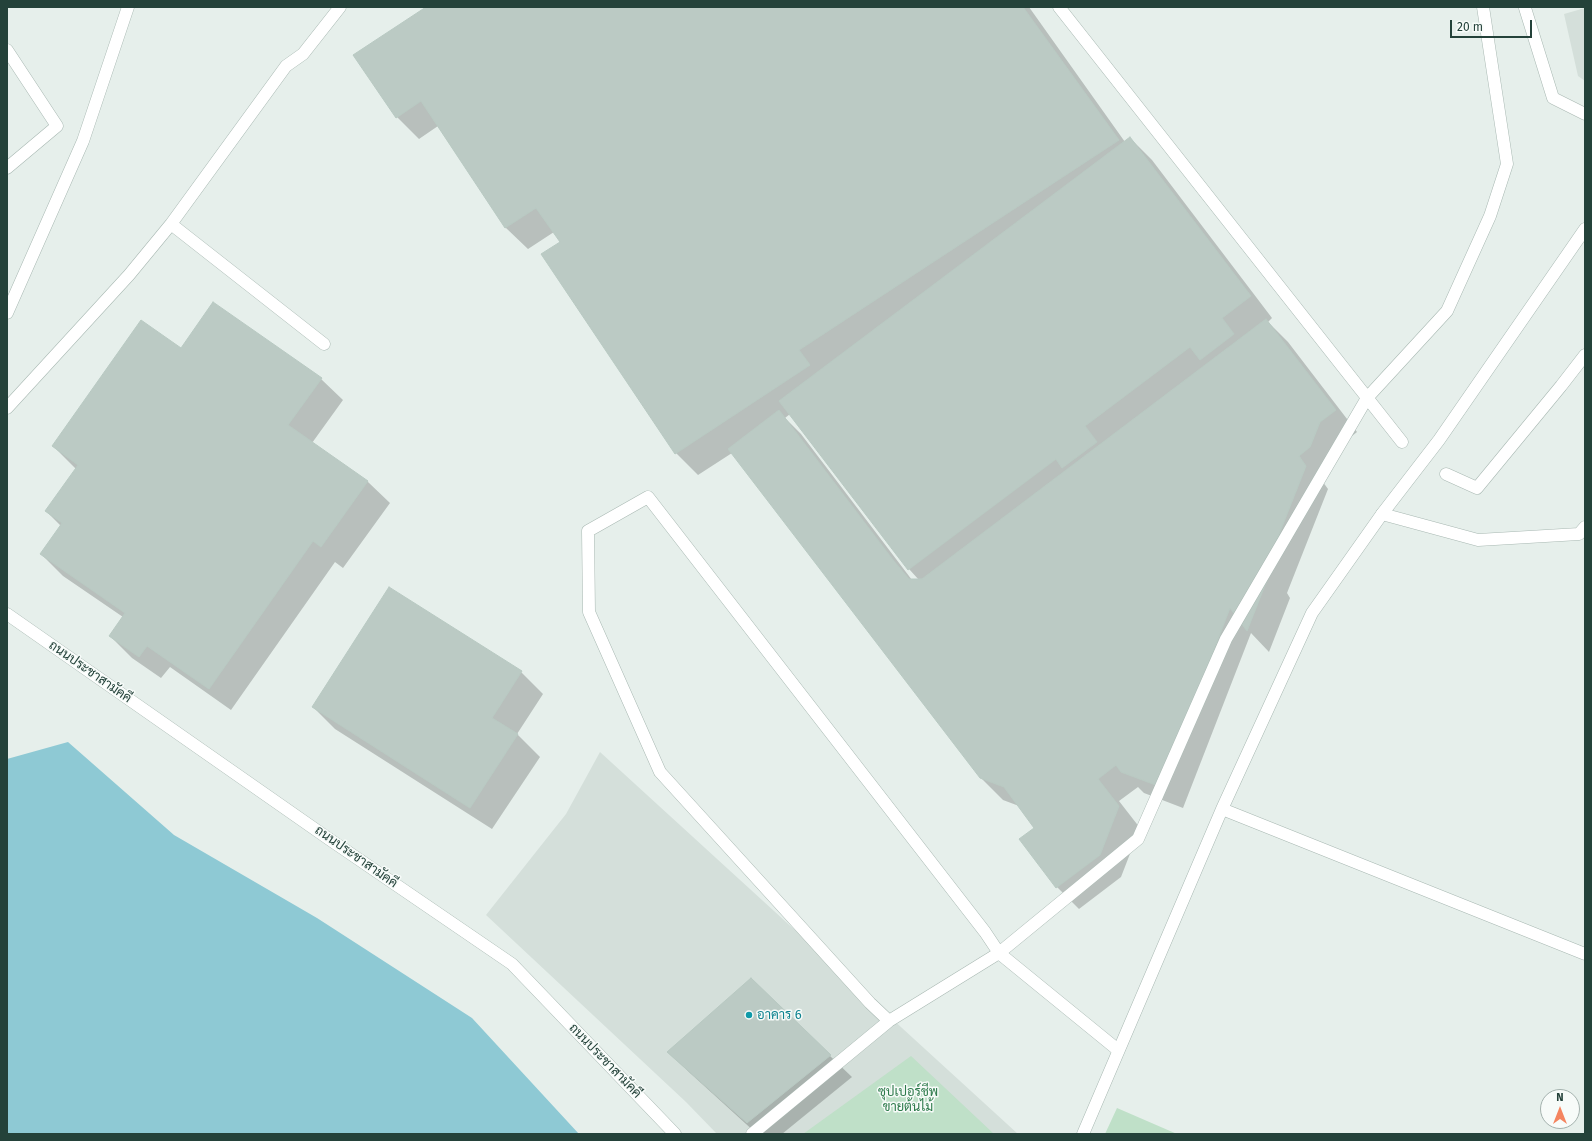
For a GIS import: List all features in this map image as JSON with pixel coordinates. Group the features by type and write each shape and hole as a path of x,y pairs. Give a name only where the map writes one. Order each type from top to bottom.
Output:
{"street":[{"path":"7,313 83,141 128,7"},
{"path":"7,408 129,275 171,224 286,66 303,54 340,7"},
{"path":"1059,7 1402,442"},
{"path":"752,1134 889,1021 999,953 1138,838 1226,640 1367,398 1447,311 1490,216 1507,164 1483,7"},
{"path":"1525,8 1553,98 1585,114"},
{"path":"7,50 57,126 7,168"},
{"path":"171,224 324,344"},
{"path":"1082,1134 1222,809 1312,613 1382,514 1438,440 1585,229"},
{"path":"1446,474 1477,488 1585,355"},
{"path":"889,1021 870,1003 660,772 589,612 588,531 648,497 985,932 999,953 1118,1050"},
{"path":"1382,514 1478,540 1579,534 1585,527"},
{"name":"ถนนประชาสามัคคี","path":"7,614 328,838 512,964 676,1134"},
{"path":"1222,809 1585,954"}],"shaded area":[{"path":"1585,8 1585,81 1578,76 1564,14"},
{"path":"600,752 1018,1134 717,1134 686,1102 486,915 566,814"}],"green space":[{"name":"ซุปเปอร์ชีพ ขายต้นไม้","path":"911,1056 994,1134 803,1134"},
{"path":"1117,1108 1177,1134 1105,1134"}],"water":[{"path":"68,742 174,835 317,918 472,1018 579,1134 7,1134 7,759"}],"building":[{"path":"426,7 1023,7 1119,140 799,350 810,365 675,454 541,254 560,242 536,208 505,228 421,101 396,118 353,55"},
{"path":"1130,137 1251,296 1222,318 1234,334 1200,360 1190,347 1085,426 1097,442 1062,468 1056,459 908,570 779,401"},
{"path":"213,302 322,378 288,425 368,481 321,547 313,541 209,689 147,646 139,657 109,636 125,613 40,554 62,523 45,511 78,465 52,446 141,320 181,348"},
{"path":"1266,319 1336,410 1320,422 1310,447 1299,456 1306,466 1265,570 1269,575 1247,631 1230,608 1161,787 1121,772 1116,765 1098,779 1119,806 1100,855 1056,888 1019,839 1034,828 1004,787 980,778 728,449 779,410 909,579 922,579"},
{"path":"389,587 522,671 492,718 518,734 470,808 312,707"},
{"name":"อาคาร 6","path":"751,978 831,1055 747,1123 667,1052"}],"place":[{"name":"อาคาร 6","path":"749,1015"}]}
